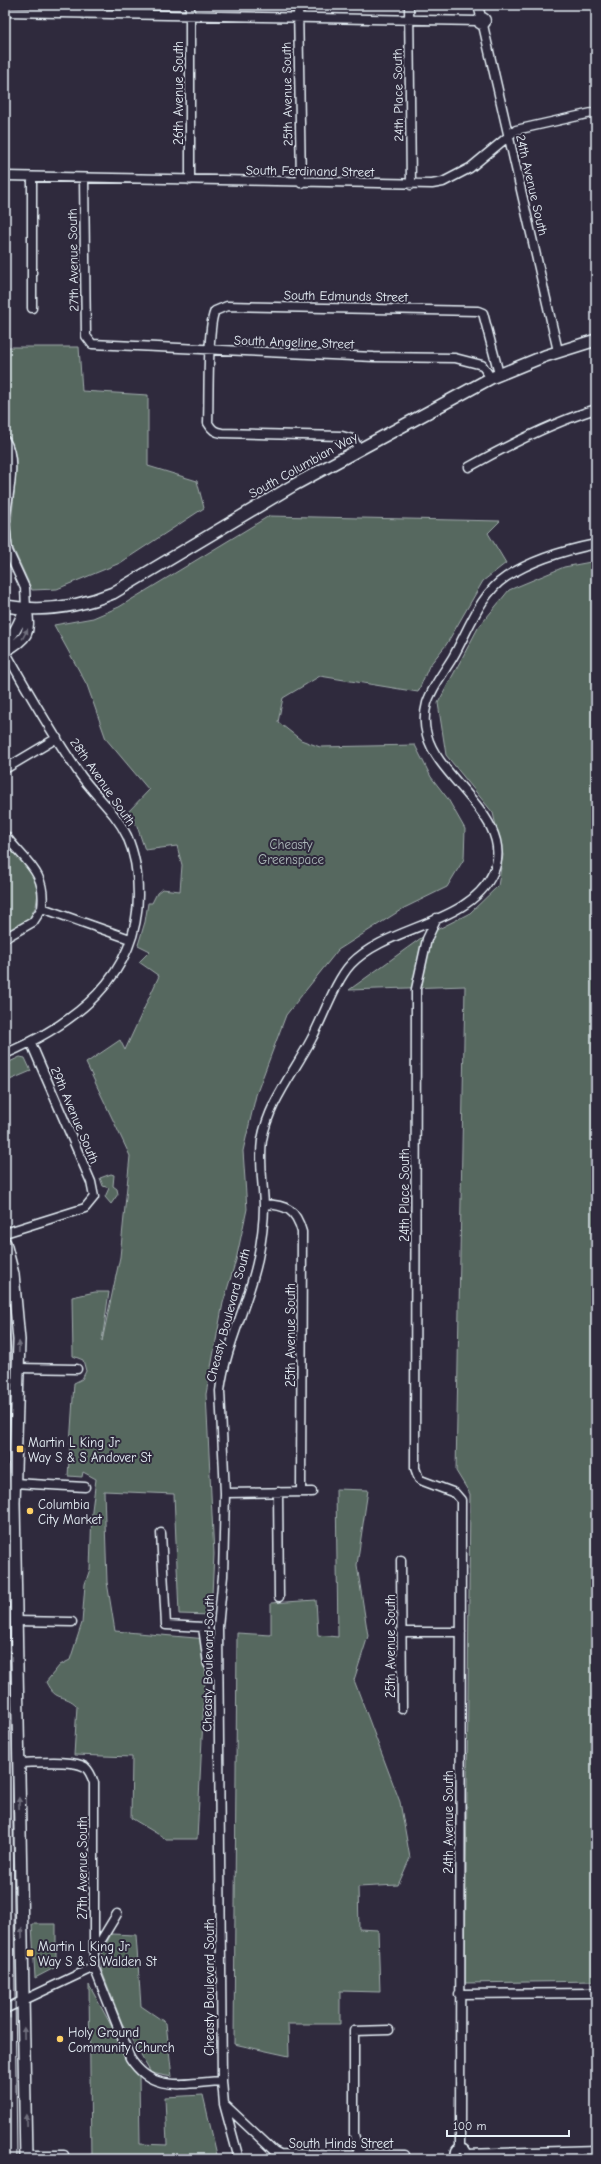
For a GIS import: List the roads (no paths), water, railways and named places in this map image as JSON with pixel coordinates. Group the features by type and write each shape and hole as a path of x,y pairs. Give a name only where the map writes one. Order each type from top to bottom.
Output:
{"main road":[{"name":"South Columbian Way","path":"5,606 47,608 83,604 114,593 271,498 495,376 558,351 596,340"},
{"path":"5,1243 13,1274 18,1315 18,1368 14,1484 26,2157"}],"street":[{"name":"26th Avenue South","path":"190,5 190,180"},
{"name":"25th Avenue South","path":"298,5 301,182"},
{"name":"24th Place South","path":"409,5 411,185"},
{"name":"24th Avenue South","path":"478,5 558,351"},
{"path":"5,12 84,9 190,15 481,21"},
{"name":"South Ferdinand Street","path":"5,176 411,185 443,182 470,168 516,130 596,112"},
{"path":"32,177 32,308"},
{"name":"27th Avenue South","path":"84,178 86,336 89,342"},
{"name":"South Edmunds Street","path":"210,350 212,319 215,311 227,306 478,311 483,313 495,376"},
{"name":"South Angeline Street","path":"89,342 97,345 210,350 455,358 482,365 495,376"},
{"path":"210,350 208,423 210,428 216,432 342,436 353,439 359,449"},
{"path":"469,467 556,422 596,409"},
{"path":"5,440 10,454 11,465 10,492 5,521"},
{"path":"5,527 8,551 25,588 26,608 29,621 28,630 24,638 5,651"},
{"name":"Cheasty Boulevard South","path":"239,2159 224,2104 222,2081 218,1627 223,1576 225,1493 220,1406 222,1375 256,1266 262,1235 264,1204 261,1155 266,1128 280,1094 311,1040 349,966 377,944 461,906 477,895 493,874 496,855 495,840 486,817 430,746 424,722 428,701 473,619 496,585 517,571 549,557 571,549 596,544"},
{"path":"5,640 16,631 18,621 26,608"},
{"name":"28th Avenue South","path":"5,651 57,738 85,780 115,817 131,846 138,882 137,914 130,939 112,976 101,991 71,1019 31,1043 5,1054"},
{"path":"5,769 57,738"},
{"path":"5,835 37,872 43,896 42,908 33,922 5,938"},
{"path":"42,908 130,939"},
{"name":"24th Place South","path":"437,918 427,939 416,989 417,1474 423,1482 459,1496"},
{"name":"29th Avenue South","path":"5,1233 85,1208 94,1197 91,1182 31,1043"},
{"name":"25th Avenue South","path":"264,1204 284,1207 291,1211 300,1224 302,1232 301,1492"},
{"path":"18,1368 77,1369"},
{"path":"14,1484 85,1487"},
{"path":"278,1492 279,1597"},
{"path":"225,1493 312,1492"},
{"name":"24th Avenue South","path":"459,1496 461,1500 459,1994 462,2155"},
{"path":"161,1533 166,1625 203,1627 208,1664 218,1676"},
{"name":"25th Avenue South","path":"401,1560 402,1709"},
{"path":"16,1621 72,1622"},
{"path":"402,1632 461,1632"},
{"name":"27th Avenue South","path":"18,1763 78,1764 88,1770 94,1783 94,1967"},
{"path":"94,1953 117,1914"},
{"path":"5,2009 94,1967 130,2058 137,2070 147,2078 157,2082 222,2081"},
{"path":"459,1994 596,1993"},
{"path":"364,2157 357,2146 354,2134 354,2031 389,2030"},
{"name":"South Hinds Street","path":"224,2104 274,2151 280,2154 364,2157 405,2155"},
{"path":"462,2155 596,2150"},
{"path":"26,2157 64,2155"}],"tram line":[{"path":"5,1289 11,1352 7,1514 12,1739 17,2159"},
{"path":"5,1711 7,1784"},
{"path":"10,1988 10,2018"}],"place":[{"name":"Martin L King Jr Way S & S Andover St","path":"20,1449"},
{"name":"Columbia City Market","path":"30,1511"},
{"name":"Martin L King Jr Way S & S Walden St","path":"30,1953"},
{"name":"Holy Ground Community Church","path":"60,2039"}],"park label":[{"name":"Cheasty Greenspace","path":"291,852"}]}
